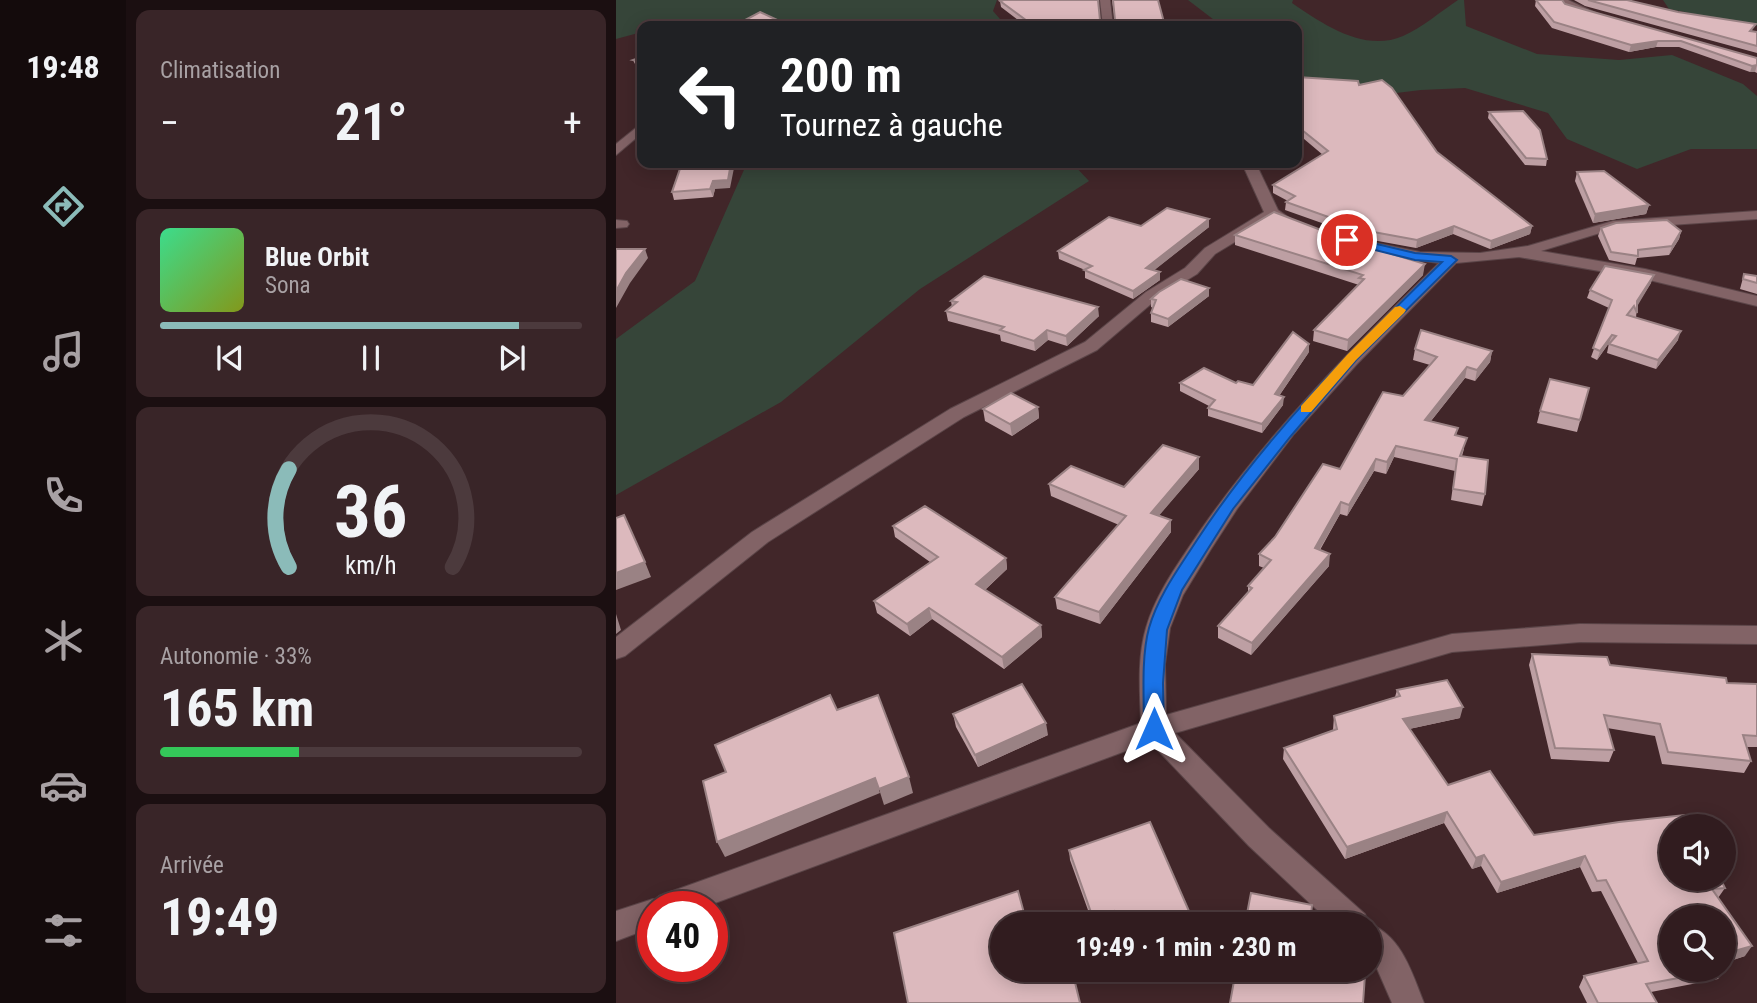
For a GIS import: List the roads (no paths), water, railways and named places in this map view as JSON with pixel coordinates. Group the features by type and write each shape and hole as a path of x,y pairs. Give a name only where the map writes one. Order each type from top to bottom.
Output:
{"street":[{"path":"1105,0 1107,21"},
{"path":"1563,0 1569,6 1602,16"},
{"path":"616,151 637,132"},
{"path":"1252,168 1272,212 1295,224"},
{"path":"616,650 761,537 957,412 1091,346 1152,296 1191,271 1210,251 1272,212"},
{"path":"1347,240 1415,257 1451,260 1521,252 1576,233 1614,225 1757,215"},
{"path":"1521,252 1645,274 1757,301"},
{"path":"1341,912 1259,837 1154,729 1153,683 1157,630 1180,579 1227,506 1351,357 1451,260"},
{"path":"711,891 1154,729 1452,643 1580,633 1757,635"},
{"path":"616,926 637,919"},
{"path":"1382,950 1408,1003"}]}
